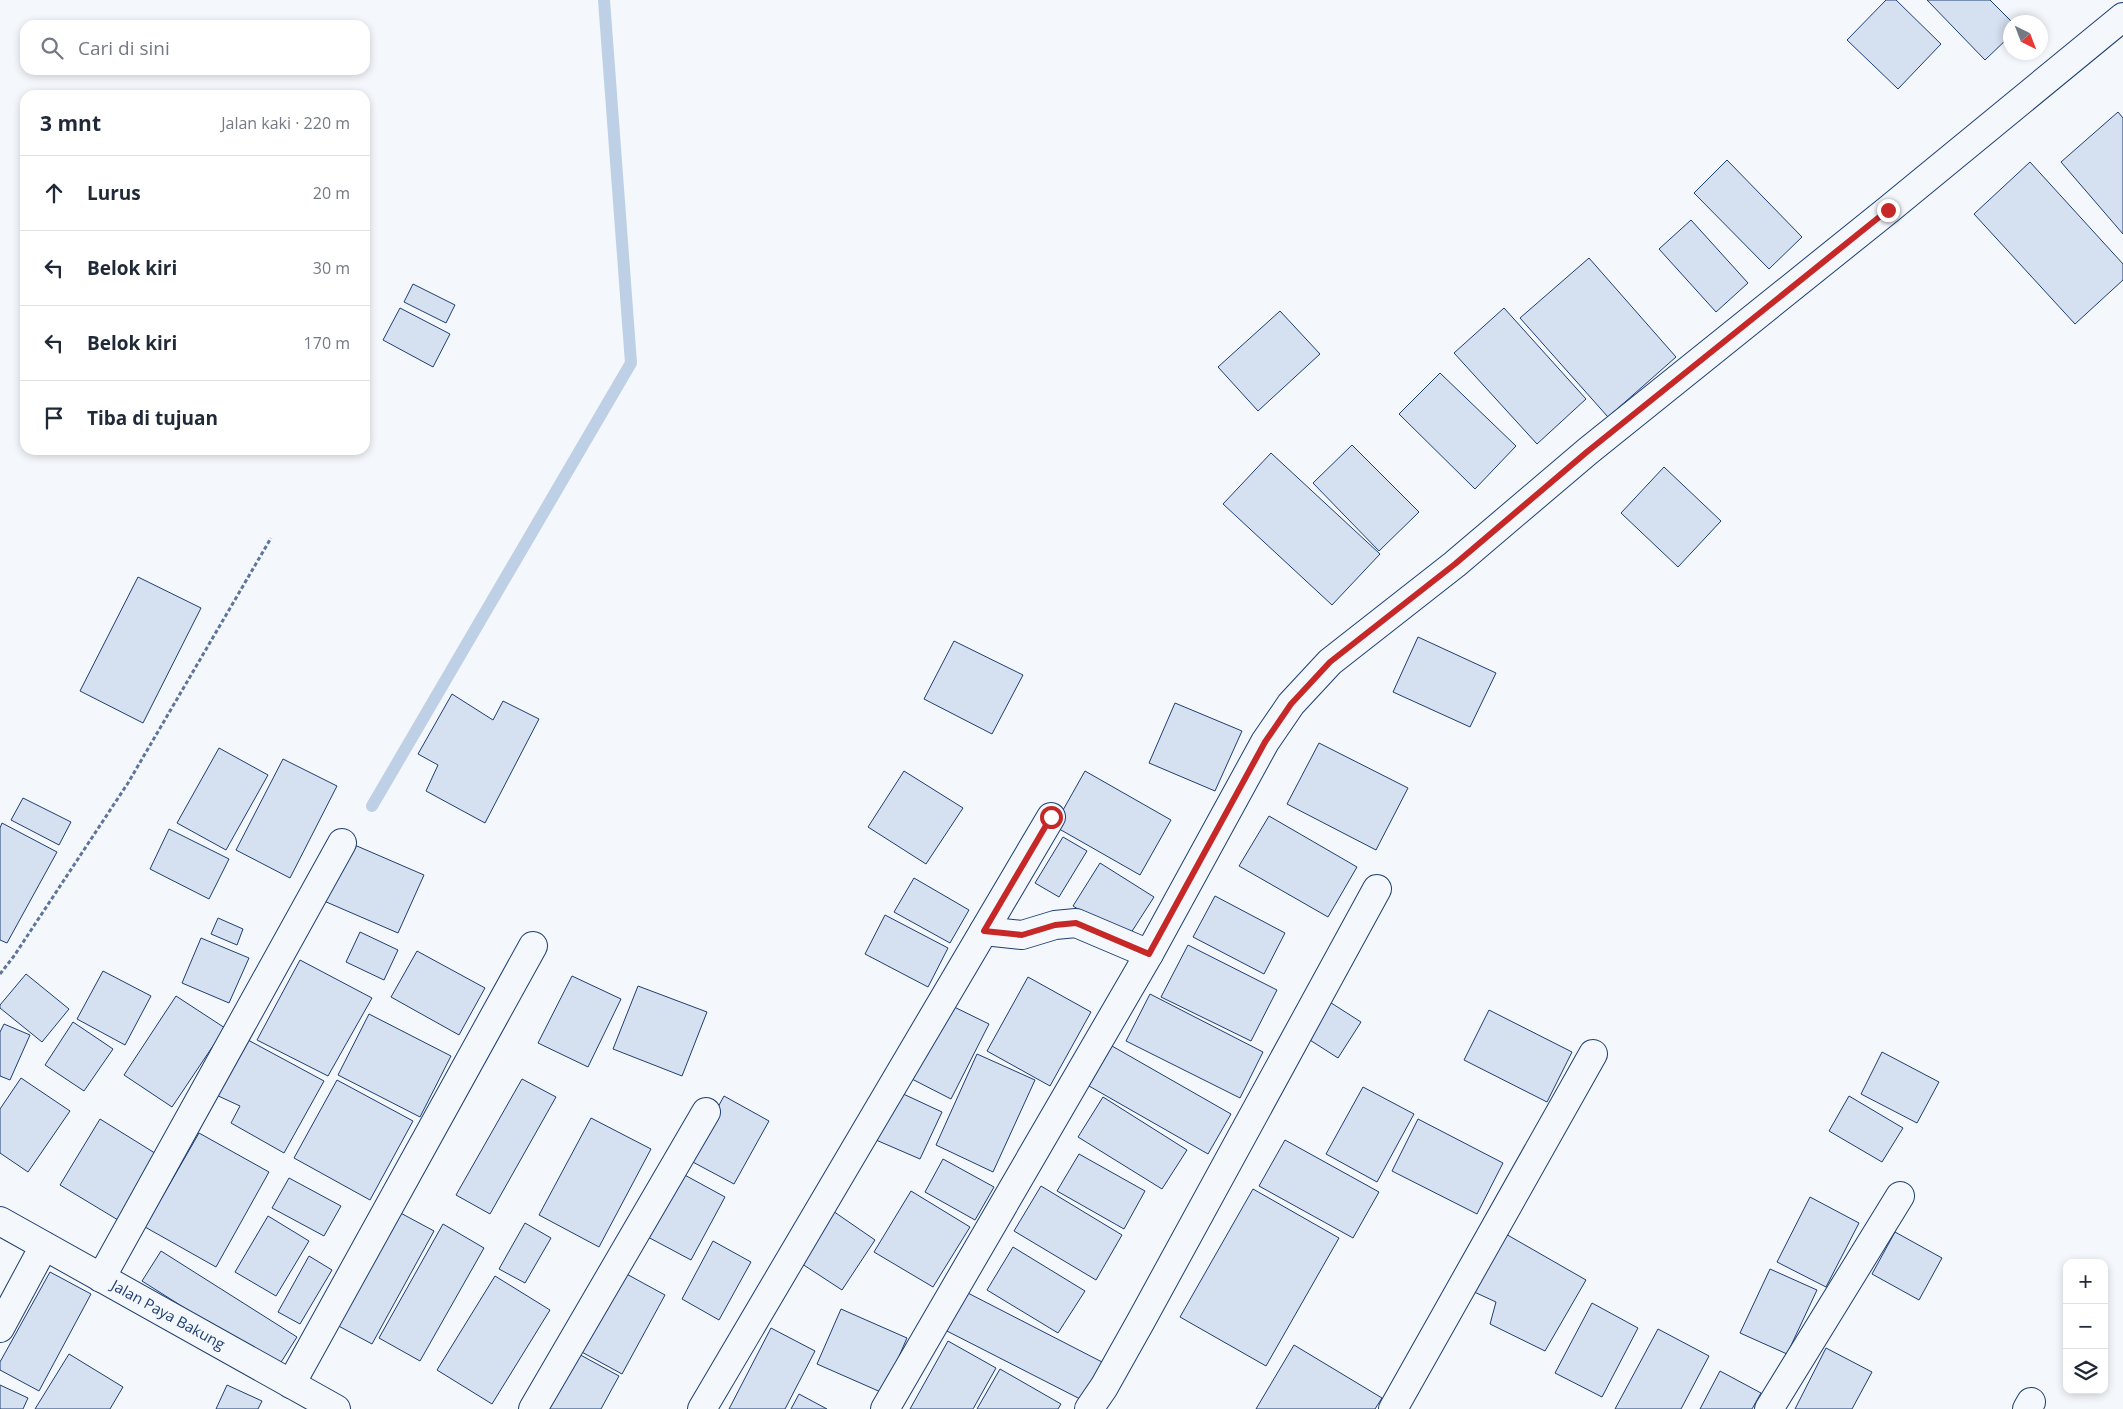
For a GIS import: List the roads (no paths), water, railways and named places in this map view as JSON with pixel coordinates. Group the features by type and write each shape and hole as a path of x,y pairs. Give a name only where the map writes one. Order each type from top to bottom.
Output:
{"street":[{"path":"885,1409 1149,954 1265,742 1291,704 1330,662 1455,564 1588,451 1888,210 2123,17"},
{"path":"702,1409 1051,817"},
{"path":"101,1278 342,843"},
{"path":"1089,1409 1104,1387 1141,1322 1377,889"},
{"path":"984,931 1022,935 1055,925 1076,923 1149,954"},
{"path":"291,1384 533,946"},
{"path":"1394,1409 1592,1054"},
{"path":"534,1409 706,1112"},
{"path":"1770,1409 1900,1196"},
{"name":"Jalan Paya Bakung","path":"0,1221 336,1409"},
{"path":"0,1328 44,1246"}],"waterway":[{"path":"372,806 631,363 604,0"}]}
